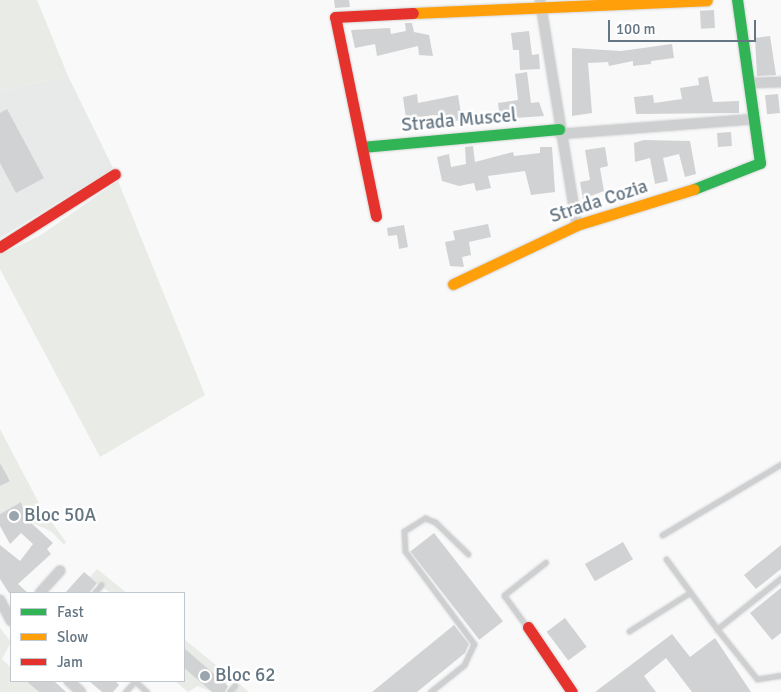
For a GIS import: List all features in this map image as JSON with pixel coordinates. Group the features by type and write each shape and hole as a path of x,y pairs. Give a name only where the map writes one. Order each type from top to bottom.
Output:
{"street":[{"path":"376,216 335,17 541,4 708,0"},
{"path":"737,0 754,119"},
{"path":"541,4 576,225"},
{"path":"749,83 781,82"},
{"name":"Strada Muscel","path":"362,147 754,119"},
{"name":"Strada Cozia","path":"453,284 576,225 654,204 760,163 754,119"},
{"path":"0,247 116,174"},
{"path":"41,592 60,571"},
{"path":"0,600 10,615"},
{"path":"528,627 572,692"},
{"path":"70,682 81,692"}],"lane":[{"path":"662,536 781,464"},
{"path":"430,692 464,665 474,644 406,551 404,531 425,518 435,522 468,554"},
{"path":"666,559 717,630 757,679 781,676"},
{"path":"528,627 504,595 546,562"},
{"path":"717,630 781,578"},
{"path":"95,592 101,585"},
{"path":"629,631 689,593"},
{"path":"125,692 134,682"},
{"path":"136,682 148,692"},
{"path":"229,692 235,685"}],"shaded area":[{"path":"0,0 37,0 68,76 0,91"},
{"path":"68,76 113,168 0,238 0,91"},
{"path":"118,181 205,395 100,457 0,269 0,255 41,235"},
{"path":"0,429 42,509 66,542 64,545 52,532 31,522 21,502 0,514 0,486 10,480 0,466"},
{"path":"97,569 126,592 110,592 90,577"},
{"path":"0,628 10,641 2,659 10,667 10,682 27,682 39,692 0,692"},
{"path":"185,640 249,692 231,692 236,686 230,680 226,685 185,649"},
{"path":"185,669 212,692 198,686 188,692 176,682 185,682"}],"building":[{"path":"334,0 349,0 350,7 335,8"},
{"path":"714,10 715,28 701,29 700,11"},
{"path":"405,23 412,23 414,32 429,35 433,56 419,55 418,46 377,56 375,44 355,48 351,30 390,28 391,34 406,31"},
{"path":"529,31 532,55 539,54 540,69 520,70 519,50 513,50 511,33"},
{"path":"770,36 776,75 757,76 755,38"},
{"path":"672,44 674,58 651,61 651,64 633,66 633,61 609,66 608,62 588,63 592,113 572,116 572,48 621,51"},
{"path":"527,72 531,103 539,102 544,116 500,119 498,103 518,100 515,74"},
{"path":"708,76 713,102 739,101 739,113 636,114 634,97 653,95 654,103 682,99 680,88 699,85 698,78"},
{"path":"417,94 418,103 458,95 462,120 449,122 448,117 434,115 406,119 403,97"},
{"path":"778,94 780,113 767,114 765,95"},
{"path":"7,109 44,178 16,193 0,163 0,113"},
{"path":"731,132 732,146 718,147 717,133"},
{"path":"644,140 690,141 696,174 685,177 679,154 663,158 668,181 655,184 650,158 635,162 634,143"},
{"path":"473,146 475,162 513,152 514,156 540,153 540,147 552,147 555,192 531,195 525,171 488,176 491,188 476,191 474,183 459,186 442,181 437,157 449,154 451,167 466,164 465,147"},
{"path":"605,147 608,166 600,168 604,191 583,199 580,182 590,180 585,150"},
{"path":"488,224 491,237 469,242 471,255 462,257 464,267 450,266 445,242 455,240 453,231"},
{"path":"404,225 408,247 399,249 397,235 388,236 387,228"},
{"name":"Bloc 50A","path":"0,463 10,481 0,486"},
{"path":"21,502 27,519 53,543 47,549 51,554 18,584 27,592 9,593 0,579 0,545 20,561 33,544 21,533 10,544 0,526 0,514"},
{"path":"434,533 503,621 479,640 410,551"},
{"path":"623,542 633,559 595,581 585,564"},
{"path":"781,545 781,569 756,589 744,575"},
{"path":"84,572 97,583 90,592 66,592"},
{"path":"781,588 781,633 772,640 750,613"},
{"path":"565,618 587,647 568,661 547,632"},
{"path":"454,625 469,644 465,653 417,692 372,692"},
{"path":"672,634 690,657 715,638 751,692 692,692 666,658 644,676 656,692 595,692"},
{"name":"Bloc 62","path":"185,649 228,686 225,692 212,692 185,669"},
{"path":"27,682 55,682 66,692 39,692"},
{"path":"90,682 116,682 119,685 113,692 102,692"}],"traffic: fast":[{"path":"694,189 760,163 737,0"},
{"path":"362,147 559,129"}],"traffic: slow":[{"path":"413,13 707,0"},
{"path":"453,284 577,225 694,189"}],"traffic: jam":[{"path":"376,216 335,17 413,13"},
{"path":"0,247 115,174"},
{"path":"528,627 572,692"}],"place":[{"name":"Bloc 50A","path":"14,516"},
{"name":"Bloc 62","path":"205,676"}]}
